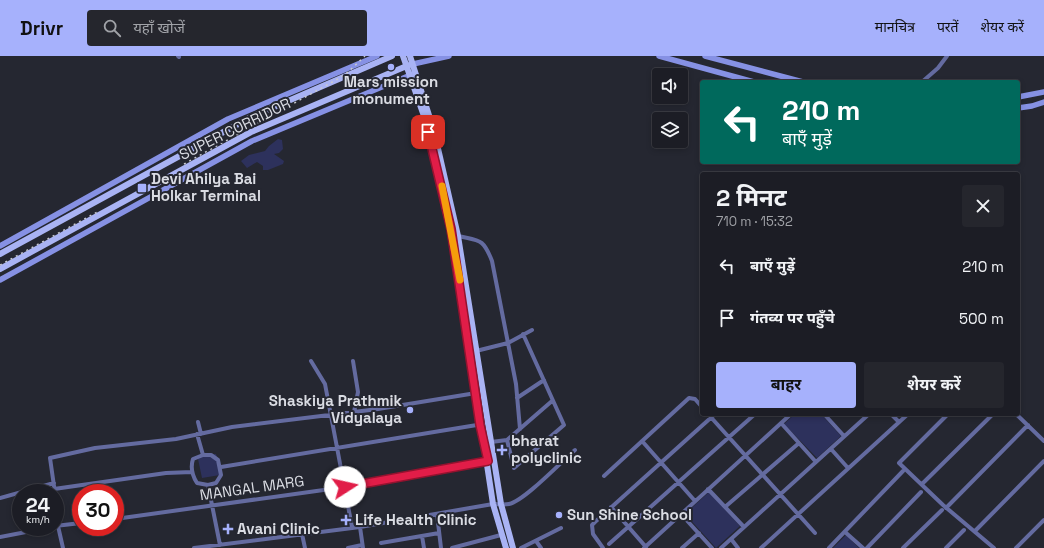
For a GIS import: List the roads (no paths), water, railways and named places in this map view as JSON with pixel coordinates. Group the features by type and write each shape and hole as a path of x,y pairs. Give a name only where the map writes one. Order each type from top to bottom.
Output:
{"main road":[{"name":"SUPER CORRIDOR","path":"0,254 251,117 392,56"},
{"path":"403,56 410,65"},
{"path":"410,56 410,65 434,131 458,236 501,504 513,548"},
{"name":"SUPER CORRIDOR","path":"0,269 251,132 410,65"},
{"path":"413,74 450,223 480,425 488,461 493,504 506,548"}],"street":[{"path":"0,246 228,119 377,56"},
{"name":"SUPER CORRIDOR","path":"410,65 449,56"},
{"path":"659,56 747,80"},
{"path":"705,56 795,80"},
{"path":"924,80 938,68 948,56"},
{"path":"0,280 252,141 413,74"},
{"path":"1020,97 1044,92"},
{"path":"1020,108 1044,102"},
{"path":"458,236 480,241 486,246 492,261 508,343 517,398 520,429"},
{"path":"476,351 508,343 532,330"},
{"path":"507,440 514,468 564,425 523,334"},
{"path":"311,361 325,384 352,527"},
{"path":"353,361 358,392 354,412"},
{"path":"517,398 544,380"},
{"path":"0,498 54,483 50,458 96,448 176,439 232,427 354,412 476,393"},
{"path":"604,476 690,398 695,399 700,405"},
{"path":"491,442 507,440 552,401"},
{"path":"603,548 592,534 592,525 709,416 815,533"},
{"path":"609,544 753,416"},
{"path":"611,507 646,548 695,501 789,416"},
{"path":"825,416 844,436"},
{"path":"721,548 867,416"},
{"path":"893,416 899,422"},
{"path":"761,548 906,416"},
{"path":"946,416 899,463 922,484 944,509 975,531 994,548"},
{"path":"922,484 991,416"},
{"path":"1018,416 1044,441"},
{"path":"198,422 203,455"},
{"path":"781,423 816,462"},
{"path":"221,467 488,424"},
{"path":"904,548 1028,425"},
{"path":"642,442 695,501"},
{"path":"725,507 799,443"},
{"path":"831,449 848,468"},
{"path":"194,548 360,527 493,504 510,504 527,494 538,482 575,450"},
{"path":"203,455 216,457 221,467 220,480 216,483 196,483 192,472 193,459 203,455"},
{"name":"MANGAL MARG","path":"124,518 345,487 488,461"},
{"path":"975,531 1044,461"},
{"path":"830,548 903,471"},
{"path":"64,490 166,473 192,472"},
{"path":"208,484 220,545"},
{"path":"708,489 744,527"},
{"path":"867,548 921,492"},
{"path":"437,514 441,548"},
{"path":"681,514 712,548"},
{"path":"1016,548 1044,520"},
{"path":"348,548 362,547 360,527"},
{"path":"521,548 527,547 561,528"},
{"path":"946,548 964,530"},
{"path":"845,532 863,548"},
{"path":"682,548 699,533"},
{"path":"302,534 305,548"},
{"path":"381,543 439,534"},
{"path":"0,537 12,535"},
{"path":"452,548 501,535"},
{"path":"59,536 63,548"},
{"path":"422,536 424,548"},
{"path":"730,540 738,548"},
{"path":"536,541 541,548"},
{"path":"247,542 248,548"}],"railway":[{"path":"184,164 336,80 347,73 365,56"},
{"path":"0,265 99,211"}],"place":[{"name":"Mars mission monument","path":"391,67"},
{"name":"Devi Ahilya Bai Holkar Terminal","path":"142,188"},
{"name":"Shaskiya Prathmik Vidyalaya","path":"410,410"},
{"name":"bharat polyclinic","path":"502,450"},
{"name":"Sun Shine School","path":"559,515"},
{"name":"Life Health Clinic","path":"346,520"},
{"name":"Avani Clinic","path":"228,529"}]}
